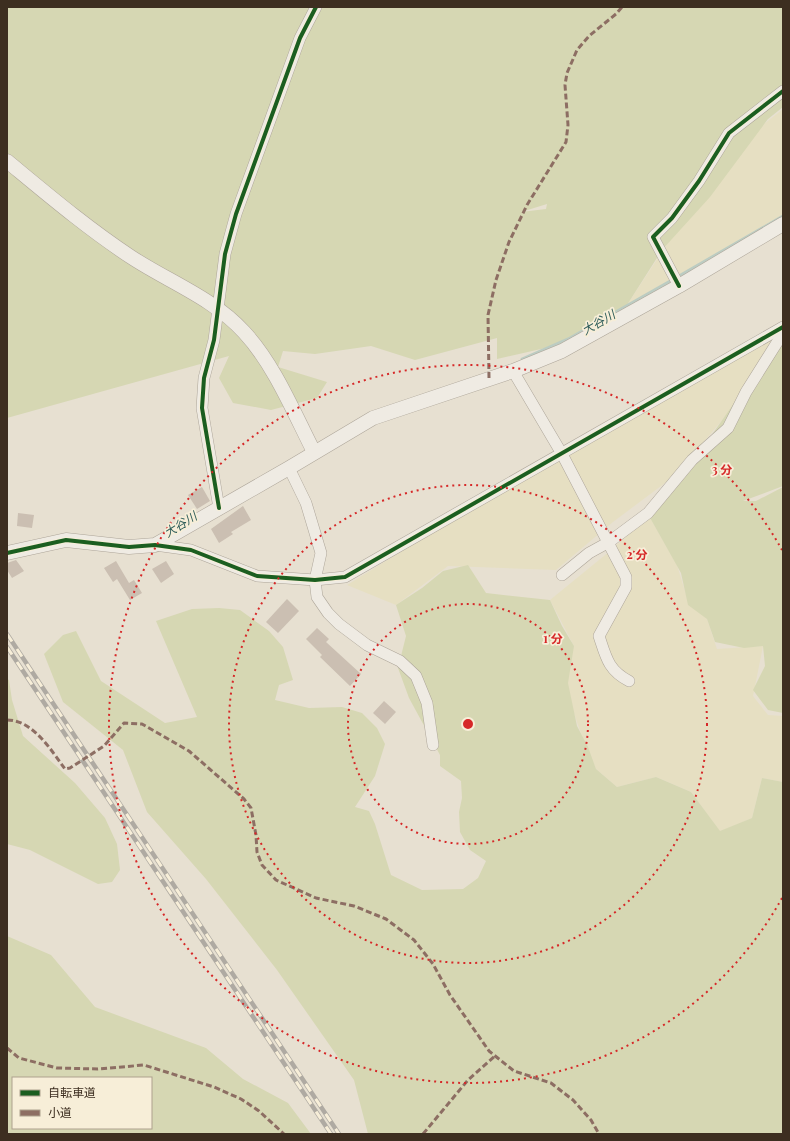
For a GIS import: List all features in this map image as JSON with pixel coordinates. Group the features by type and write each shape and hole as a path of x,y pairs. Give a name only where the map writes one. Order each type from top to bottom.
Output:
{"street":[{"path":"219,508 202,408 204,378 214,340 225,254 236,214 300,38 316,7"},
{"path":"679,286 653,237 672,218 699,181 730,132 783,91"},
{"path":"7,161 75,217 132,258 218,308 245,332 269,367 314,452"},
{"path":"155,545 290,468 314,452 373,418 513,371 562,351 679,286 783,224"},
{"path":"7,553 66,540 129,547 155,545 191,550 257,576 315,580 345,578 783,327"},
{"path":"562,575 588,553 609,542 648,513 692,460 728,428 746,392 783,333"},
{"path":"513,371 562,454 626,577 626,587 599,636 609,664 618,675 629,681"},
{"path":"290,468 306,504 321,553 315,580 317,597 328,613 339,624 367,645 400,661 416,676 427,703 433,745"}],"shaded area":[{"path":"783,109 783,217 640,307 627,305 696,200 764,124"},
{"path":"779,334 733,407 677,474 613,522 556,570 448,566 396,605 347,585 524,476"},
{"path":"649,516 677,565 687,598 707,619 717,649 763,646 753,696 768,715 783,716 783,782 762,778 752,818 720,832 691,792 656,777 617,787 596,769 580,731 563,680 574,646 550,600 610,551"}],"green space":[{"path":"7,7 783,7 783,107 768,119 710,197 662,250 627,305 563,344 497,359 497,338 415,360 371,346 315,354 283,351 278,367 327,382 317,398 271,410 233,403 219,378 229,356 7,418","holes":["547,204 546,209 521,212"]},
{"path":"783,342 783,486 743,501 756,501 783,487 783,713 768,710 753,690 765,666 763,646 744,648 715,642 707,619 688,605 681,573 649,516 683,476 746,386"},
{"path":"468,565 486,593 550,600 562,626 574,646 568,683 577,726 588,747 596,769 617,787 656,777 691,792 720,831 752,818 762,778 783,782 783,1134 368,1134 354,1080 277,970 206,879 147,812 123,750 63,702 44,654 63,635 76,631 101,681 165,723 197,717 156,621 192,609 219,608 240,610 269,631 283,647 293,680 279,685 275,700 309,708 342,707 362,713 377,728 385,744 375,776 355,807 369,811 375,824 391,875 422,890 463,889 478,878 486,861 470,850 460,832 459,812 462,798 461,781 440,766 440,755 409,698 398,668 406,636 396,605 422,588 443,571"},
{"path":"7,679 9,680 12,700 23,736 75,783 105,818 117,844 120,870 112,882 98,884 30,850 7,844"},
{"path":"7,936 51,955 95,1007 206,1048 243,1079 288,1103 311,1134 7,1134"}],"building":[{"path":"202,487 210,501 197,509 188,495"},
{"path":"243,506 251,520 231,532 233,534 219,543 211,529"},
{"path":"18,513 34,515 32,528 17,526"},
{"path":"16,560 24,571 12,578 7,570 7,563"},
{"path":"116,561 129,583 134,580 142,593 130,600 117,579 113,582 104,568"},
{"path":"166,561 174,574 161,583 152,569"},
{"path":"287,599 299,611 278,633 266,622"},
{"path":"317,628 329,639 326,642 361,674 350,686 320,657 322,655 306,639"},
{"path":"384,701 396,712 385,724 373,713"}],"waterway":[{"name":"大谷川","path":"679,276 783,216"},
{"name":"大谷川","path":"522,359 570,338 672,280"}],"railway":[{"path":"7,634 339,1134"},
{"path":"7,647 331,1134"}],"marked path":[{"path":"489,378 488,315 496,280 509,242 527,205 566,142 568,125 565,85 567,73 577,50 589,36 616,14 622,7"},
{"path":"7,720 16,721 33,730 47,745 65,769 70,768 104,746 124,723 142,724 189,751 244,799 251,808 256,835 257,852 262,865 276,880 316,898 354,906 386,919 414,940 433,964 450,995 489,1051 514,1071 551,1083 573,1100 591,1120 599,1134"},
{"path":"7,1048 19,1058 57,1068 98,1069 144,1065 214,1087 241,1099 259,1111 284,1134"},
{"path":"423,1134 468,1080 495,1056"}],"cycle path":[{"path":"219,508 202,408 204,378 214,340 225,254 236,214 300,38 316,7"},
{"path":"679,286 653,237 672,218 699,181 729,133 783,91"},
{"path":"7,553 66,540 129,547 155,545 191,550 257,576 315,580 345,577 783,327"}]}
